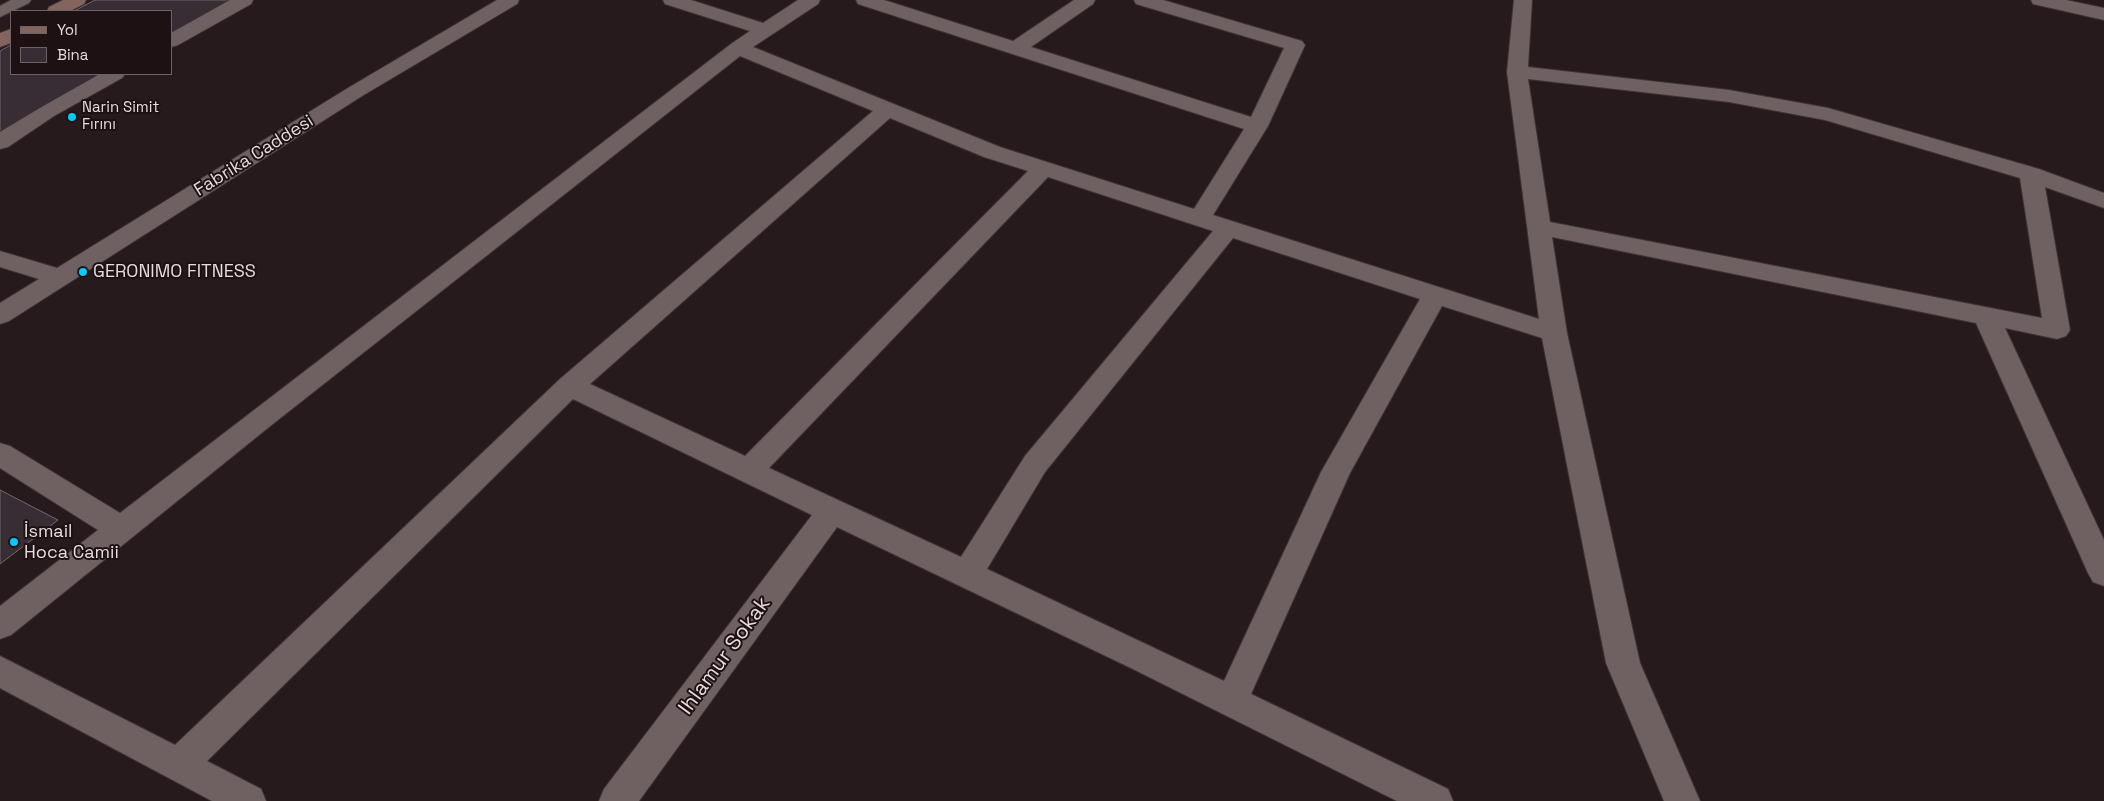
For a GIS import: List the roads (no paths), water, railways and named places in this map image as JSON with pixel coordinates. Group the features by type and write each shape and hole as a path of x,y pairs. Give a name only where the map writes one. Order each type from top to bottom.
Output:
{"main road":[{"path":"58,10 77,0"}],"street":[{"path":"172,40 244,0"},
{"name":"Fabrika Caddesi","path":"0,315 355,92 510,0"},
{"path":"672,0 765,30"},
{"path":"0,625 738,48 811,0"},
{"path":"865,0 1257,126"},
{"path":"1015,49 1086,0"},
{"path":"1143,0 1295,45 1257,126 1199,219"},
{"path":"1523,0 1517,72 1554,333 1623,663 1682,801"},
{"path":"2040,0 2104,14"},
{"path":"738,48 992,152 1554,333"},
{"path":"1517,72 1729,96 1828,114 2031,174 2104,201"},
{"path":"0,142 47,112 113,75"},
{"path":"179,765 570,386 888,110"},
{"path":"748,471 1043,169"},
{"path":"1538,226 2057,330 2031,174"},
{"path":"967,575 1035,464 1228,228"},
{"path":"0,259 61,278"},
{"path":"1231,702 1336,472 1435,295"},
{"path":"1986,316 2104,573"},
{"path":"570,386 1435,801"},
{"path":"0,454 121,529"},
{"name":"Ihlamur Sokak","path":"618,801 832,511"},
{"path":"0,671 248,801"}],"lane":[{"path":"0,12 24,0"}],"place":[{"name":"Narin Simit Fırını","path":"72,117"},
{"name":"GERONIMO FITNESS","path":"83,272"},
{"name":"İsmail Hoca Camii","path":"14,542"}]}
